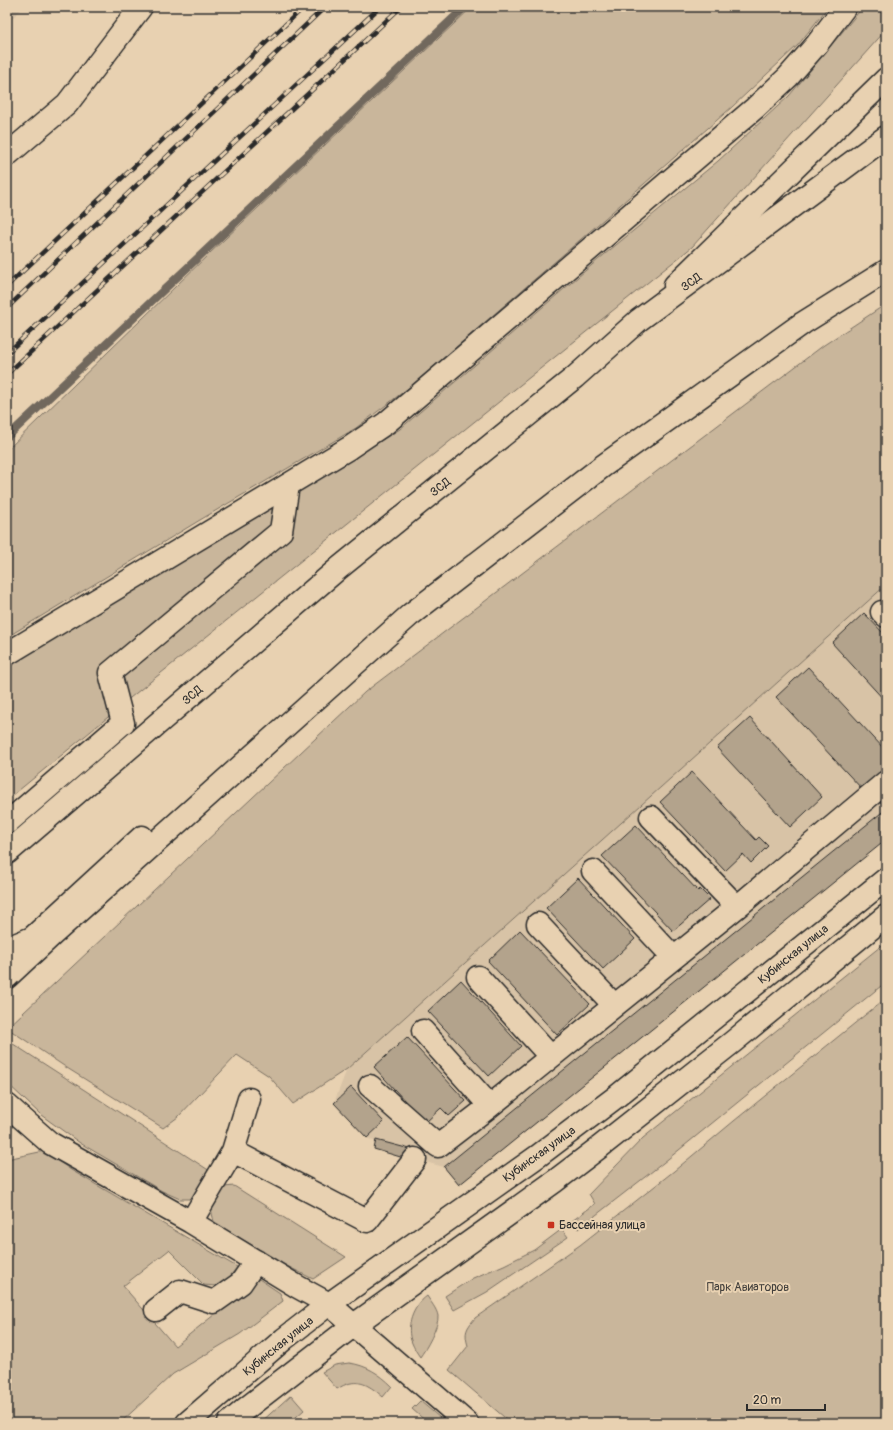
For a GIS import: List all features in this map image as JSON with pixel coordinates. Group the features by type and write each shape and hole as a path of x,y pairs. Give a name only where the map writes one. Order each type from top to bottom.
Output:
{"main road":[{"path":"7,155 67,104 141,7"},
{"path":"7,654 349,448 386,423 755,108 782,82 817,44 845,7"},
{"path":"638,320 886,79"},
{"name":"ЗСД","path":"7,853 339,568 576,377 638,320 886,136"},
{"path":"7,977 410,615 603,466 803,323 886,271"},
{"path":"7,823 123,723 110,673 281,531 288,485"},
{"path":"370,1086 438,1146 490,1106 550,1056 737,907 886,782"},
{"path":"651,817 737,907"},
{"path":"7,947 32,938 142,838"},
{"path":"593,872 673,958"},
{"name":"Кубинская улица","path":"187,1423 284,1339 329,1304 538,1156 616,1097 886,879"},
{"path":"229,1423 354,1325 596,1151 728,1046 886,916"},
{"path":"538,924 614,1005"},
{"path":"478,977 550,1056"},
{"path":"423,1031 490,1106"},
{"path":"191,1222 233,1151 248,1099"},
{"path":"7,1105 50,1143 191,1222 329,1304 467,1423"},
{"path":"233,1151 368,1221 415,1159"},
{"path":"156,1310 180,1291 214,1302 241,1283 256,1261"}],"shaded area":[{"path":"7,7 24,7 7,23"},
{"path":"886,585 886,840 459,1185 444,1167 410,1158 367,1138 334,1103 347,1069"}],"green space":[{"path":"472,7 828,7 798,45 732,107 411,386 356,428 200,520 7,637 7,450 210,253"},
{"path":"863,7 886,7 886,30 692,247 125,702 120,675 290,534 296,493 400,429 599,259 718,161 789,96"},
{"path":"886,304 886,585 347,1069 293,1104 269,1076 237,1055 178,1117 163,1128 67,1068 7,1028 365,692 824,345"},
{"path":"278,503 275,526 103,669 113,713 7,800 7,665"},
{"path":"886,942 886,982 663,1163 578,1229 572,1221 595,1204 589,1194 643,1138"},
{"name":"Парк Авиаторов","path":"886,998 886,1423 511,1423 449,1370 468,1346 466,1334 475,1318 580,1245 674,1171"},
{"path":"7,1040 210,1171 192,1199 180,1199 162,1191 80,1143 41,1115 7,1083"},
{"path":"44,1151 71,1170 237,1267 228,1279 216,1286 204,1285 169,1250 123,1286 175,1346 259,1279 280,1293 283,1301 240,1334 173,1374 120,1423 7,1423 7,1159"},
{"path":"234,1186 346,1257 313,1279 285,1265 214,1222 211,1209 225,1187"},
{"path":"562,1229 568,1237 487,1292 454,1310 445,1296 473,1278 534,1250"},
{"path":"427,1296 436,1311 438,1320 432,1337 420,1357 414,1347 409,1330 414,1311"},
{"path":"349,1363 372,1371 392,1386 383,1397 372,1388 361,1383 350,1383 337,1389 322,1372 335,1365"},
{"path":"291,1395 304,1410 289,1423 260,1423"},
{"path":"420,1401 446,1423 428,1423 412,1409"}],"building":[{"path":"864,613 886,636 886,702 832,643"},
{"path":"808,667 886,751 886,767 862,789 776,697"},
{"path":"750,718 822,797 790,827 717,748"},
{"path":"692,772 756,840 759,837 768,846 751,863 743,854 725,871 660,802"},
{"path":"886,809 886,840 459,1185 444,1167"},
{"path":"636,825 698,891 700,889 710,899 673,931 602,856"},
{"path":"578,878 635,939 603,969 546,908"},
{"path":"520,930 590,1004 557,1035 488,961"},
{"path":"461,980 521,1046 489,1076 428,1011"},
{"path":"407,1037 466,1101 449,1116 441,1108 425,1123 374,1067"},
{"path":"351,1087 384,1122 367,1138 334,1103"},
{"path":"376,1140 410,1149 407,1159 374,1149"}],"waterway":[{"path":"7,437 465,7"}],"railway":[{"path":"7,286 304,7"},
{"path":"7,308 325,7"},
{"path":"7,353 380,7"},
{"path":"7,374 401,7"}],"place":[{"name":"Бассейная улица","path":"551,1225"}]}
